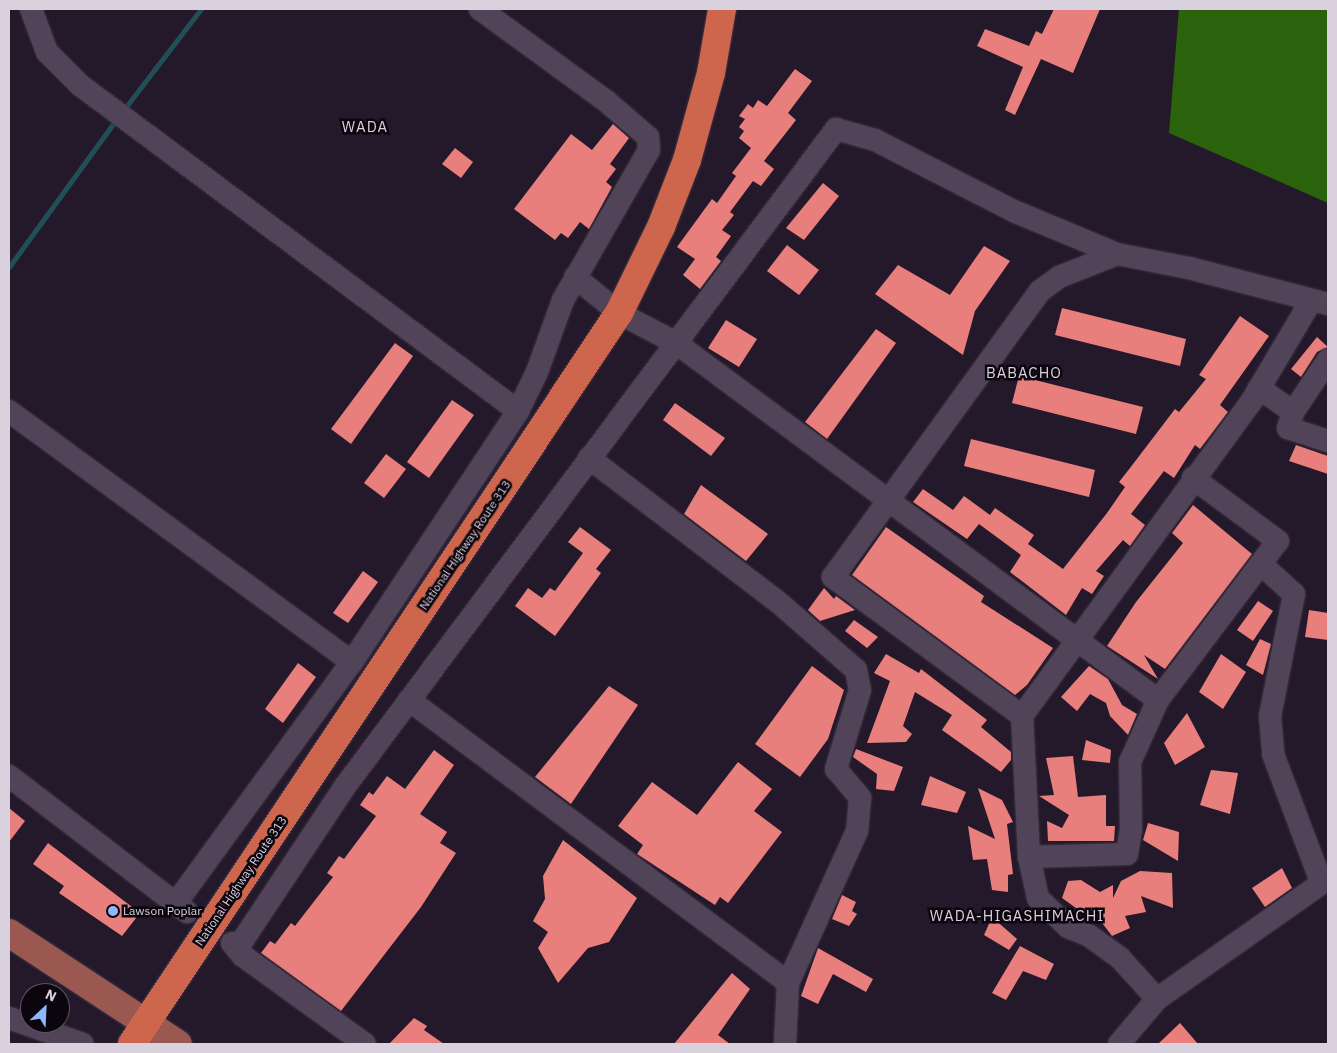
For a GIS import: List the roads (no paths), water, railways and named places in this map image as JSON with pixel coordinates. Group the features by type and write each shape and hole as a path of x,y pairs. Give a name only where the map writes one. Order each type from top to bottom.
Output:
{"highway":[{"name":"National Highway Route 313","path":"138,1034 619,313 661,227 687,160 711,73 722,9"}],"main road":[{"path":"9,933 138,1034 178,1044"}],"street":[{"path":"31,9 46,52 80,85 518,411"},
{"path":"9,776 182,908 352,662 518,411 576,276 649,150 648,137 480,9"},
{"path":"365,1044 235,946 346,785 836,129 875,140 1016,212 1117,254 1198,270 1320,302 1260,388 1022,716 1030,857 1038,898 1068,927 1090,936 1120,958 1157,999"},
{"path":"1022,716 833,577 887,499 1040,292 1059,277 1117,254"},
{"path":"576,276 619,313 676,343 1158,700"},
{"path":"1328,360 1293,412 1288,428 1328,441"},
{"path":"1260,388 1293,412"},
{"path":"9,410 352,662"},
{"path":"589,458 777,601 856,670 860,690 836,769 860,798 857,831 788,984 786,1044"},
{"path":"1030,857 1126,854 1131,830 1130,762 1158,700 1278,541 1194,478"},
{"path":"1119,1044 1157,999 1205,968 1248,933 1292,907 1325,881 1272,754 1270,716 1294,594 1262,564"},
{"path":"409,700 788,984"},
{"path":"9,1018 83,1044"}],"waterway":[{"path":"125,108 201,9"},
{"path":"9,267 113,124"}],"place":[{"name":"Lawson Poplar","path":"113,911"}],"district":[{"name":"WADA","path":"365,127"},
{"name":"BABACHO","path":"1024,373"},
{"name":"WADA-HIGASHIMACHI","path":"1017,916"}]}
